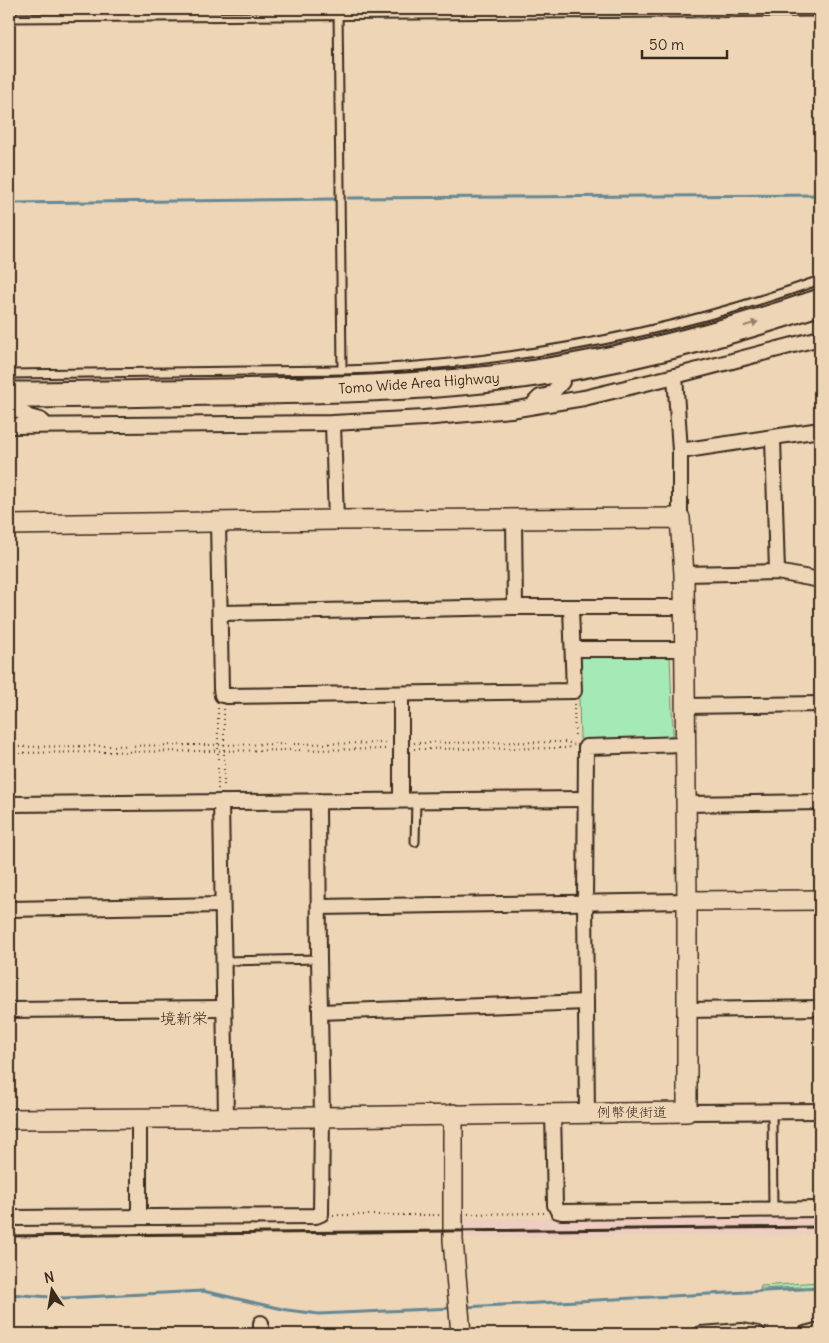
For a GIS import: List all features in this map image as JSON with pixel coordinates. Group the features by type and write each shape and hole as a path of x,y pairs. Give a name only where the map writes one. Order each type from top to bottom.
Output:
{"highway":[{"name":"Tomo Wide Area Highway","path":"11,410 426,386 493,379 639,354 719,333 820,302"},
{"name":"Tomo Wide Area Highway","path":"11,410 292,406 428,400 495,393 644,367 724,349 820,319"}],"street":[{"path":"11,410 40,420 48,426 333,423 424,418 530,407 584,398 820,338"},
{"path":"9,525 336,520 680,518 680,451 675,376"},
{"path":"530,407 540,397 550,395 562,382"},
{"path":"333,423 336,520"},
{"path":"680,451 820,430"},
{"path":"774,438 777,572"},
{"name":"例幣使街道","path":"9,1119 687,1112 684,574 680,518"},
{"path":"514,520 515,608"},
{"path":"218,522 222,695 574,691 571,608"},
{"path":"684,574 777,572 820,580"},
{"path":"220,612 683,608"},
{"path":"573,649 684,649"},
{"path":"401,694 401,800"},
{"path":"685,706 820,704"},
{"path":"587,1112 585,799 581,746 684,744"},
{"path":"9,804 585,799"},
{"path":"9,1218 319,1215 322,1212 318,800"},
{"path":"222,802 226,1117"},
{"path":"685,804 820,802"},
{"path":"319,907 820,900"},
{"path":"9,909 222,905"},
{"path":"320,1012 586,1002"},
{"path":"9,1010 224,1008"},
{"path":"687,1010 820,1008"},
{"path":"687,1112 820,1111"},
{"path":"553,1113 555,1205 558,1211 820,1209"},
{"path":"453,1114 453,1240 461,1334"},
{"path":"139,1118 139,1216"},
{"path":"702,1334 749,1331 758,1334"}],"lane":[{"path":"338,12 342,370"},
{"path":"9,18 338,12 820,12"},
{"path":"9,374 342,370 463,361 541,351 608,339 703,317 769,298 820,280"},
{"path":"415,842 416,800"},
{"path":"224,961 319,959"},
{"path":"772,1111 773,1209"}],"path":[{"path":"574,691 581,746"},
{"path":"222,695 218,702 218,793 222,802"},
{"path":"222,695 224,704 224,792 222,802"},
{"path":"9,753 224,751 566,742 581,746"},
{"path":"9,747 224,745 568,748 581,746"}],"shaded area":[{"path":"820,1215 820,1235 461,1237 462,1219"}],"green space":[{"path":"668,653 670,656 673,733 670,738 580,739 578,656"},
{"path":"820,1282 820,1286 760,1289 761,1286"}],"waterway":[{"path":"348,198 820,195"},
{"path":"9,203 334,199"},
{"path":"464,1307 820,1288"},
{"path":"9,1294 64,1298 203,1291 287,1310 319,1314 453,1308"}],"railway":[{"path":"9,1236 820,1227"}],"district":[{"name":"境新栄","path":"184,1018"}]}
